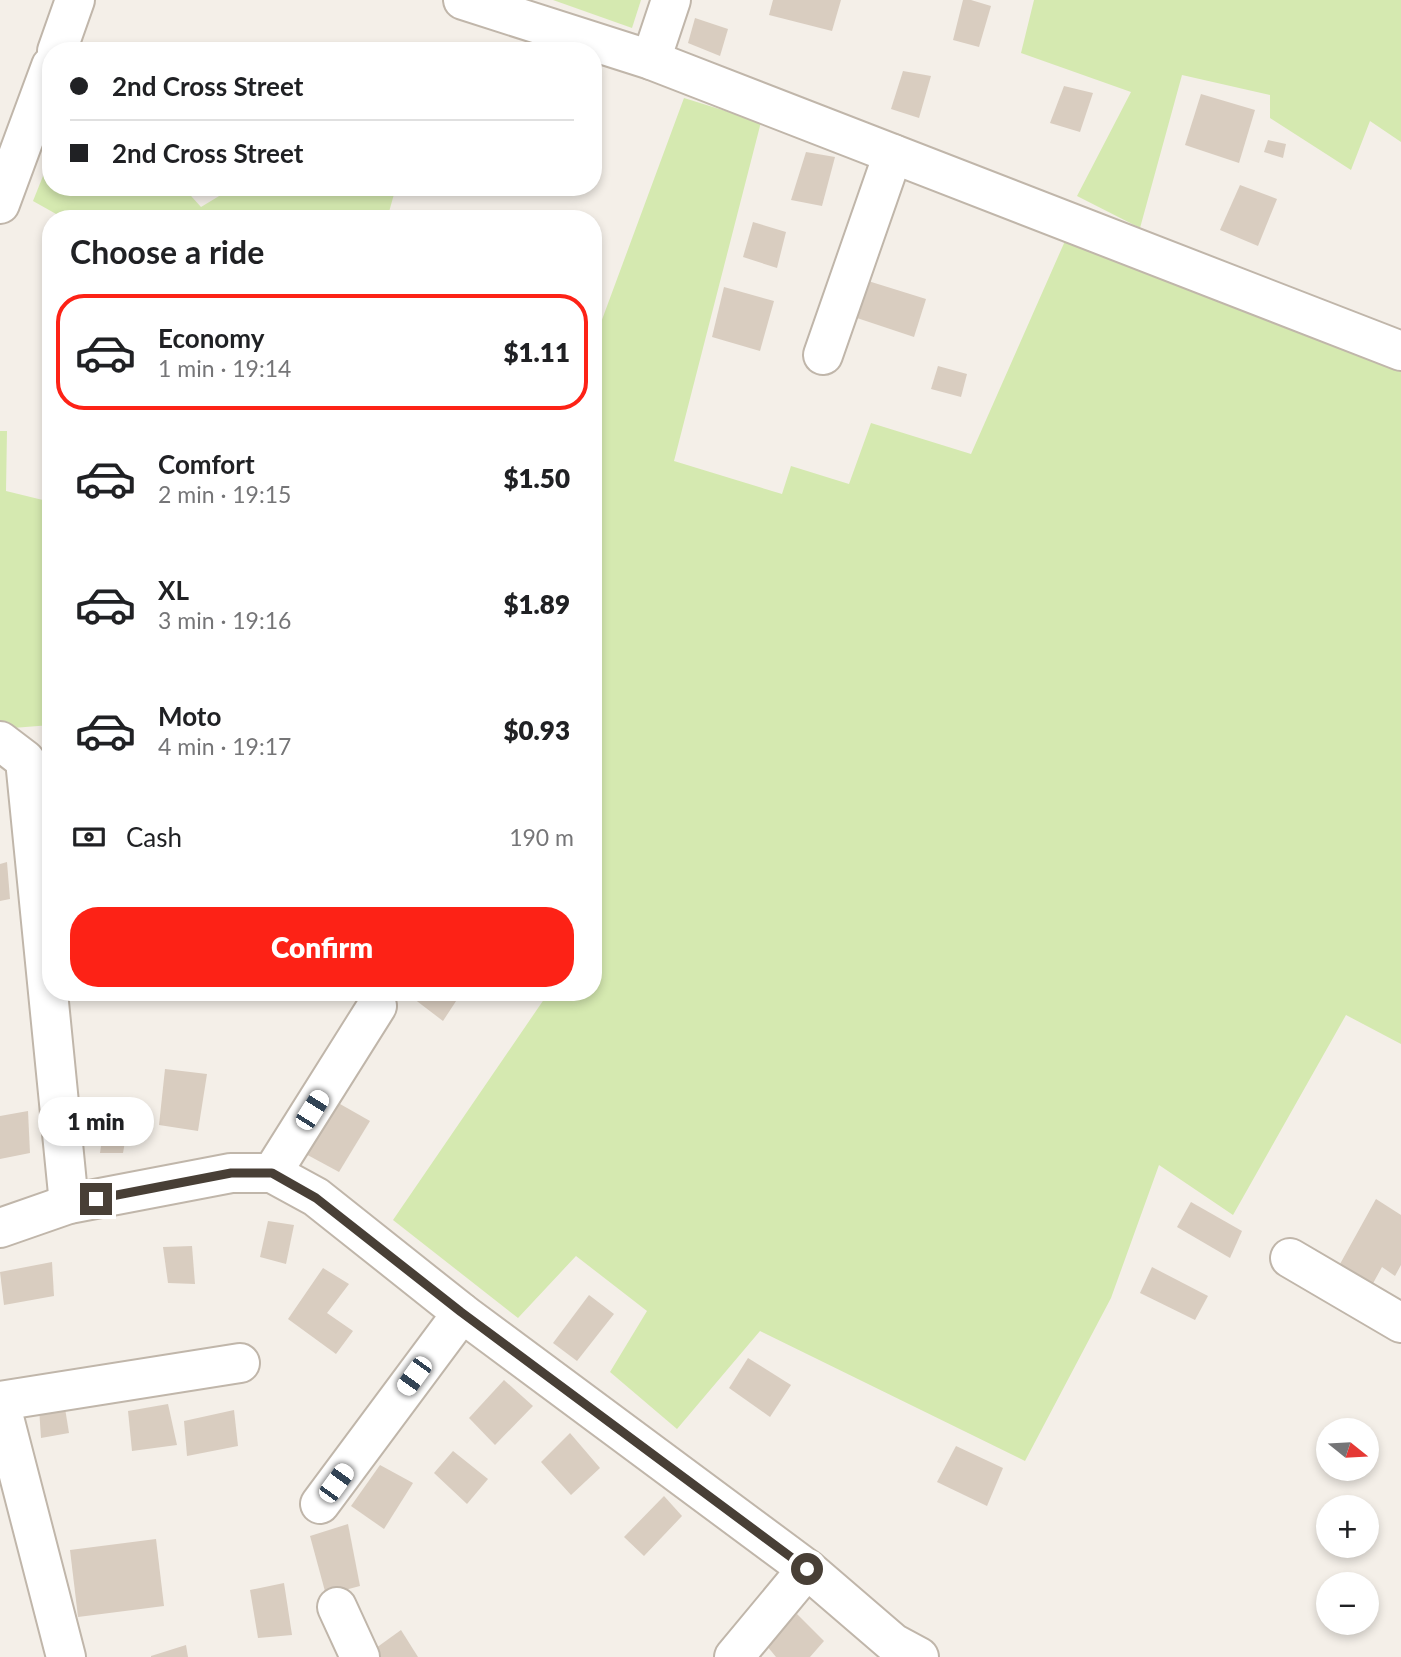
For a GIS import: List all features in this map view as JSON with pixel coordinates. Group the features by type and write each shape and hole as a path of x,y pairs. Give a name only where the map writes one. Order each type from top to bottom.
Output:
{"street":[{"path":"60,42 75,0"},
{"path":"463,0 595,42"},
{"path":"651,60 671,0"},
{"path":"602,44 651,60 1401,351"},
{"path":"0,204 42,90"},
{"path":"823,355 893,154"},
{"path":"0,741 25,760 42,932"},
{"path":"49,1001 69,1205"},
{"path":"272,1173 377,1006"},
{"path":"0,1228 69,1205 231,1173 272,1173 316,1198 461,1312 807,1569 893,1643 919,1657"},
{"path":"1290,1258 1401,1323"},
{"path":"320,1504 461,1312"},
{"path":"66,1657 0,1401 240,1363"},
{"path":"734,1657 807,1569"},
{"path":"337,1607 360,1657"}],"green space":[{"path":"553,0 641,0 632,28"},
{"path":"1034,0 1401,0 1401,142 1370,121 1351,170 1270,118 1270,95 1182,75 1140,228 1077,196 1131,92 1021,53"},
{"path":"684,98 761,122 674,461 782,494 791,466 849,484 871,423 971,454 1065,241 1401,363 1401,1044 1346,1015 1233,1215 1159,1165 1111,1298 1025,1461 760,1331 677,1429 610,1372 647,1311 576,1256 518,1318 393,1220 543,1001 602,1001 602,320"},
{"path":"42,178 42,196 191,196 201,207 219,196 393,196 390,210 49,210 33,201"},
{"path":"0,431 7,431 6,491 42,500 42,726 0,729"}],"building":[{"path":"773,0 841,0 832,31 769,15"},
{"path":"963,0 991,6 979,47 953,40"},
{"path":"695,18 728,29 720,56 688,43"},
{"path":"903,71 931,76 919,118 891,109"},
{"path":"1064,86 1093,93 1080,132 1050,123"},
{"path":"1201,94 1255,110 1239,163 1185,145"},
{"path":"1268,140 1286,144 1283,158 1264,152"},
{"path":"806,152 835,157 822,206 791,200"},
{"path":"1240,185 1277,199 1258,246 1220,230"},
{"path":"753,222 786,232 777,268 743,257"},
{"path":"865,280 926,299 914,337 854,317"},
{"path":"724,287 774,301 760,351 712,337"},
{"path":"938,366 967,374 961,397 931,389"},
{"path":"7,862 10,899 0,901 0,864"},
{"path":"417,1001 456,1001 443,1021"},
{"path":"165,1069 207,1074 198,1131 159,1125"},
{"path":"333,1100 370,1121 339,1172 302,1152"},
{"path":"107,1105 131,1107 123,1153 100,1153"},
{"path":"28,1111 30,1153 0,1159 0,1116"},
{"path":"1376,1199 1401,1215 1401,1265 1395,1276 1382,1267 1371,1287 1340,1264"},
{"path":"1191,1202 1242,1231 1230,1258 1177,1227"},
{"path":"268,1221 294,1225 286,1264 260,1257"},
{"path":"192,1246 195,1284 168,1283 163,1247"},
{"path":"52,1262 54,1296 4,1305 0,1272"},
{"path":"1152,1267 1208,1296 1195,1320 1140,1293"},
{"path":"323,1268 349,1284 327,1313 353,1331 336,1354 288,1319"},
{"path":"589,1295 614,1314 577,1361 553,1343"},
{"path":"748,1358 791,1385 770,1417 729,1388"},
{"path":"504,1380 533,1406 495,1445 469,1418"},
{"path":"64,1402 69,1433 41,1438 39,1408"},
{"path":"168,1404 177,1445 132,1451 128,1411"},
{"path":"234,1410 238,1446 187,1456 184,1421"},
{"path":"570,1433 600,1468 571,1495 541,1462"},
{"path":"956,1446 1003,1468 987,1506 937,1482"},
{"path":"453,1451 488,1479 467,1504 434,1473"},
{"path":"380,1465 413,1483 384,1529 351,1506"},
{"path":"664,1496 682,1516 644,1556 624,1537"},
{"path":"348,1524 360,1586 326,1595 310,1536"},
{"path":"156,1539 164,1606 78,1617 70,1550"},
{"path":"284,1583 292,1635 258,1638 250,1590"},
{"path":"797,1614 824,1641 810,1657 776,1657 767,1646"},
{"path":"401,1630 418,1657 380,1657 376,1648"},
{"path":"186,1645 188,1657 151,1657 151,1656"}],"route":[{"path":"96,1199 231,1173 272,1173 316,1198 461,1312 807,1569"}]}
